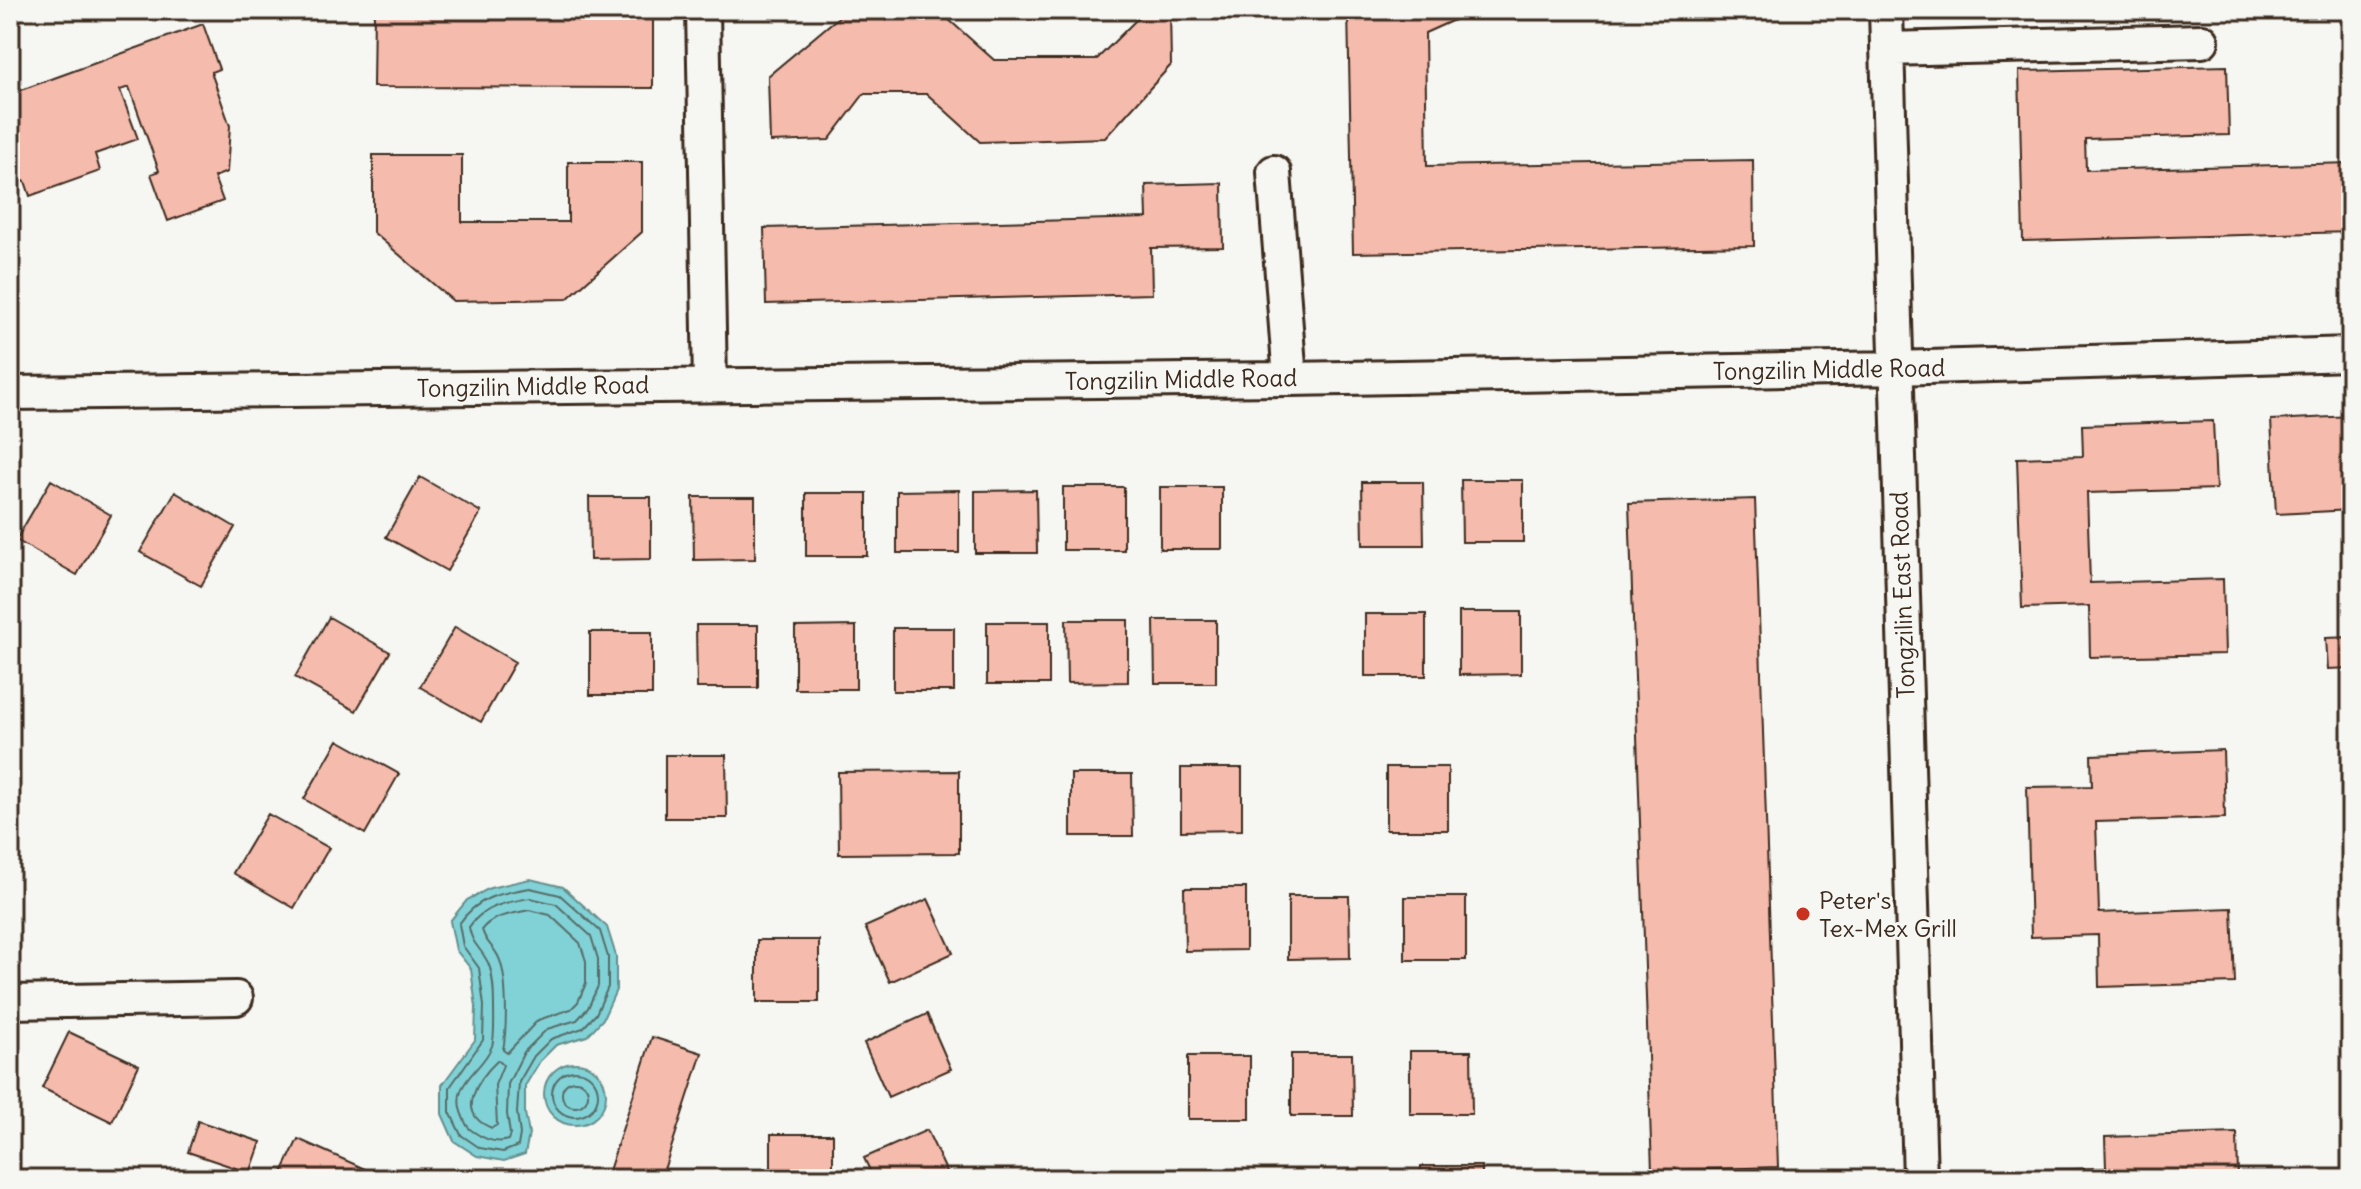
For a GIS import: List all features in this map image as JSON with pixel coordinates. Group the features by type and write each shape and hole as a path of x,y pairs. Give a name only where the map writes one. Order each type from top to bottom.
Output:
{"street":[{"path":"703,10 710,384"},
{"name":"Tongzilin East Road","path":"1886,10 1920,1179"},
{"path":"1887,49 2202,41"},
{"path":"1274,172 1290,379"},
{"name":"Tongzilin Middle Road","path":"10,393 1290,379 1895,368 2351,354"},
{"path":"10,1002 236,998"}],"water":[{"path":"530,879 563,887 607,927 616,956 616,990 603,1019 587,1036 556,1045 540,1061 525,1086 529,1134 525,1154 504,1161 477,1156 454,1141 442,1114 442,1085 475,1040 476,1007 471,969 456,950 450,921 467,900 490,888"},
{"path":"575,1063 597,1072 606,1094 597,1116 575,1125 553,1116 544,1094 553,1072"}],"building":[{"path":"374,10 653,10 653,88 373,87"},
{"path":"847,10 938,10 994,60 1096,60 1146,10 1170,10 1171,65 1105,138 980,142 927,94 864,94 829,140 770,142 768,76"},
{"path":"1348,10 1476,10 1425,33 1427,166 1753,160 1754,246 1353,253"},
{"path":"203,24 219,69 211,72 230,126 227,172 214,177 223,201 168,221 151,174 159,171 129,87 120,90 138,139 95,154 100,171 30,196 25,181 10,186 10,94"},
{"path":"2227,66 2229,135 2085,139 2086,170 2351,163 2351,232 2023,241 2019,71"},
{"path":"373,155 462,155 462,222 568,222 568,162 642,162 642,232 567,299 453,301 373,232"},
{"path":"1222,183 1223,247 1151,248 1152,294 766,304 764,228 1147,218 1146,185"},
{"path":"2351,416 2351,510 2276,514 2271,420"},
{"path":"2213,421 2216,489 2087,493 2090,583 2223,579 2225,654 2090,657 2089,606 2022,608 2017,458 2083,456 2082,425"},
{"path":"420,477 481,512 447,571 386,537"},
{"path":"51,480 111,515 77,575 16,540"},
{"path":"1461,480 1523,480 1523,542 1462,542"},
{"path":"1362,482 1423,482 1424,545 1363,545"},
{"path":"1063,487 1124,487 1124,550 1063,550"},
{"path":"1160,487 1222,487 1222,549 1160,549"},
{"path":"959,490 959,553 897,553 897,491"},
{"path":"1036,490 1037,553 975,553 975,491"},
{"path":"175,492 235,527 201,586 140,552"},
{"path":"806,493 867,493 867,556 806,556"},
{"path":"589,497 651,497 651,559 590,560"},
{"path":"693,497 755,497 755,559 694,560"},
{"path":"1755,499 1778,1167 1652,1171 1629,503"},
{"path":"1459,612 1521,612 1521,674 1459,675"},
{"path":"1365,614 1426,614 1426,676 1365,676"},
{"path":"329,617 390,652 356,711 295,677"},
{"path":"1066,620 1128,620 1128,682 1067,683"},
{"path":"1154,620 1216,620 1216,683 1155,683"},
{"path":"987,622 1049,622 1049,684 987,684"},
{"path":"696,625 758,625 758,688 697,688"},
{"path":"856,626 856,689 795,689 795,627"},
{"path":"455,627 515,662 481,722 420,687"},
{"path":"893,628 954,628 954,691 893,691"},
{"path":"590,632 652,632 652,695 590,695"},
{"path":"2351,637 2351,668 2328,669 2326,638"},
{"path":"338,740 399,774 365,834 304,799"},
{"path":"2223,750 2225,818 2096,822 2099,913 2232,908 2235,983 2099,987 2098,935 2031,937 2027,787 2092,786 2091,755"},
{"path":"665,755 726,755 727,818 665,818"},
{"path":"1386,767 1448,767 1448,830 1386,830"},
{"path":"1181,768 1242,768 1242,830 1181,831"},
{"path":"959,771 959,853 839,854 838,772"},
{"path":"1071,774 1132,774 1133,836 1071,836"},
{"path":"268,814 329,848 294,908 233,873"},
{"path":"1184,888 1246,888 1246,950 1185,951"},
{"path":"1288,896 1349,896 1350,958 1288,959"},
{"path":"1405,897 1466,897 1466,960 1405,960"},
{"path":"928,899 953,953 890,982 865,927"},
{"path":"757,940 819,940 819,1002 757,1002"},
{"path":"927,1014 951,1069 888,1097 864,1043"},
{"path":"69,1032 139,1065 112,1122 42,1088"},
{"path":"652,1037 702,1053 661,1179 607,1177"},
{"path":"1410,1051 1471,1051 1472,1114 1410,1114"},
{"path":"1291,1054 1352,1054 1353,1116 1291,1116"},
{"path":"1188,1056 1250,1056 1250,1119 1188,1119"},
{"path":"198,1121 261,1142 250,1173 188,1152"},
{"path":"927,1130 950,1179 874,1179 864,1158"},
{"path":"2237,1133 2238,1179 2041,1179 2041,1170 2106,1168 2105,1137"},
{"path":"771,1134 833,1134 833,1179 771,1179"},
{"path":"298,1139 365,1169 361,1179 279,1179"},
{"path":"1421,1166 1482,1166 1482,1179 1421,1179"}],"place":[{"name":"Peter's Tex-Mex Grill","path":"1803,914"}]}
